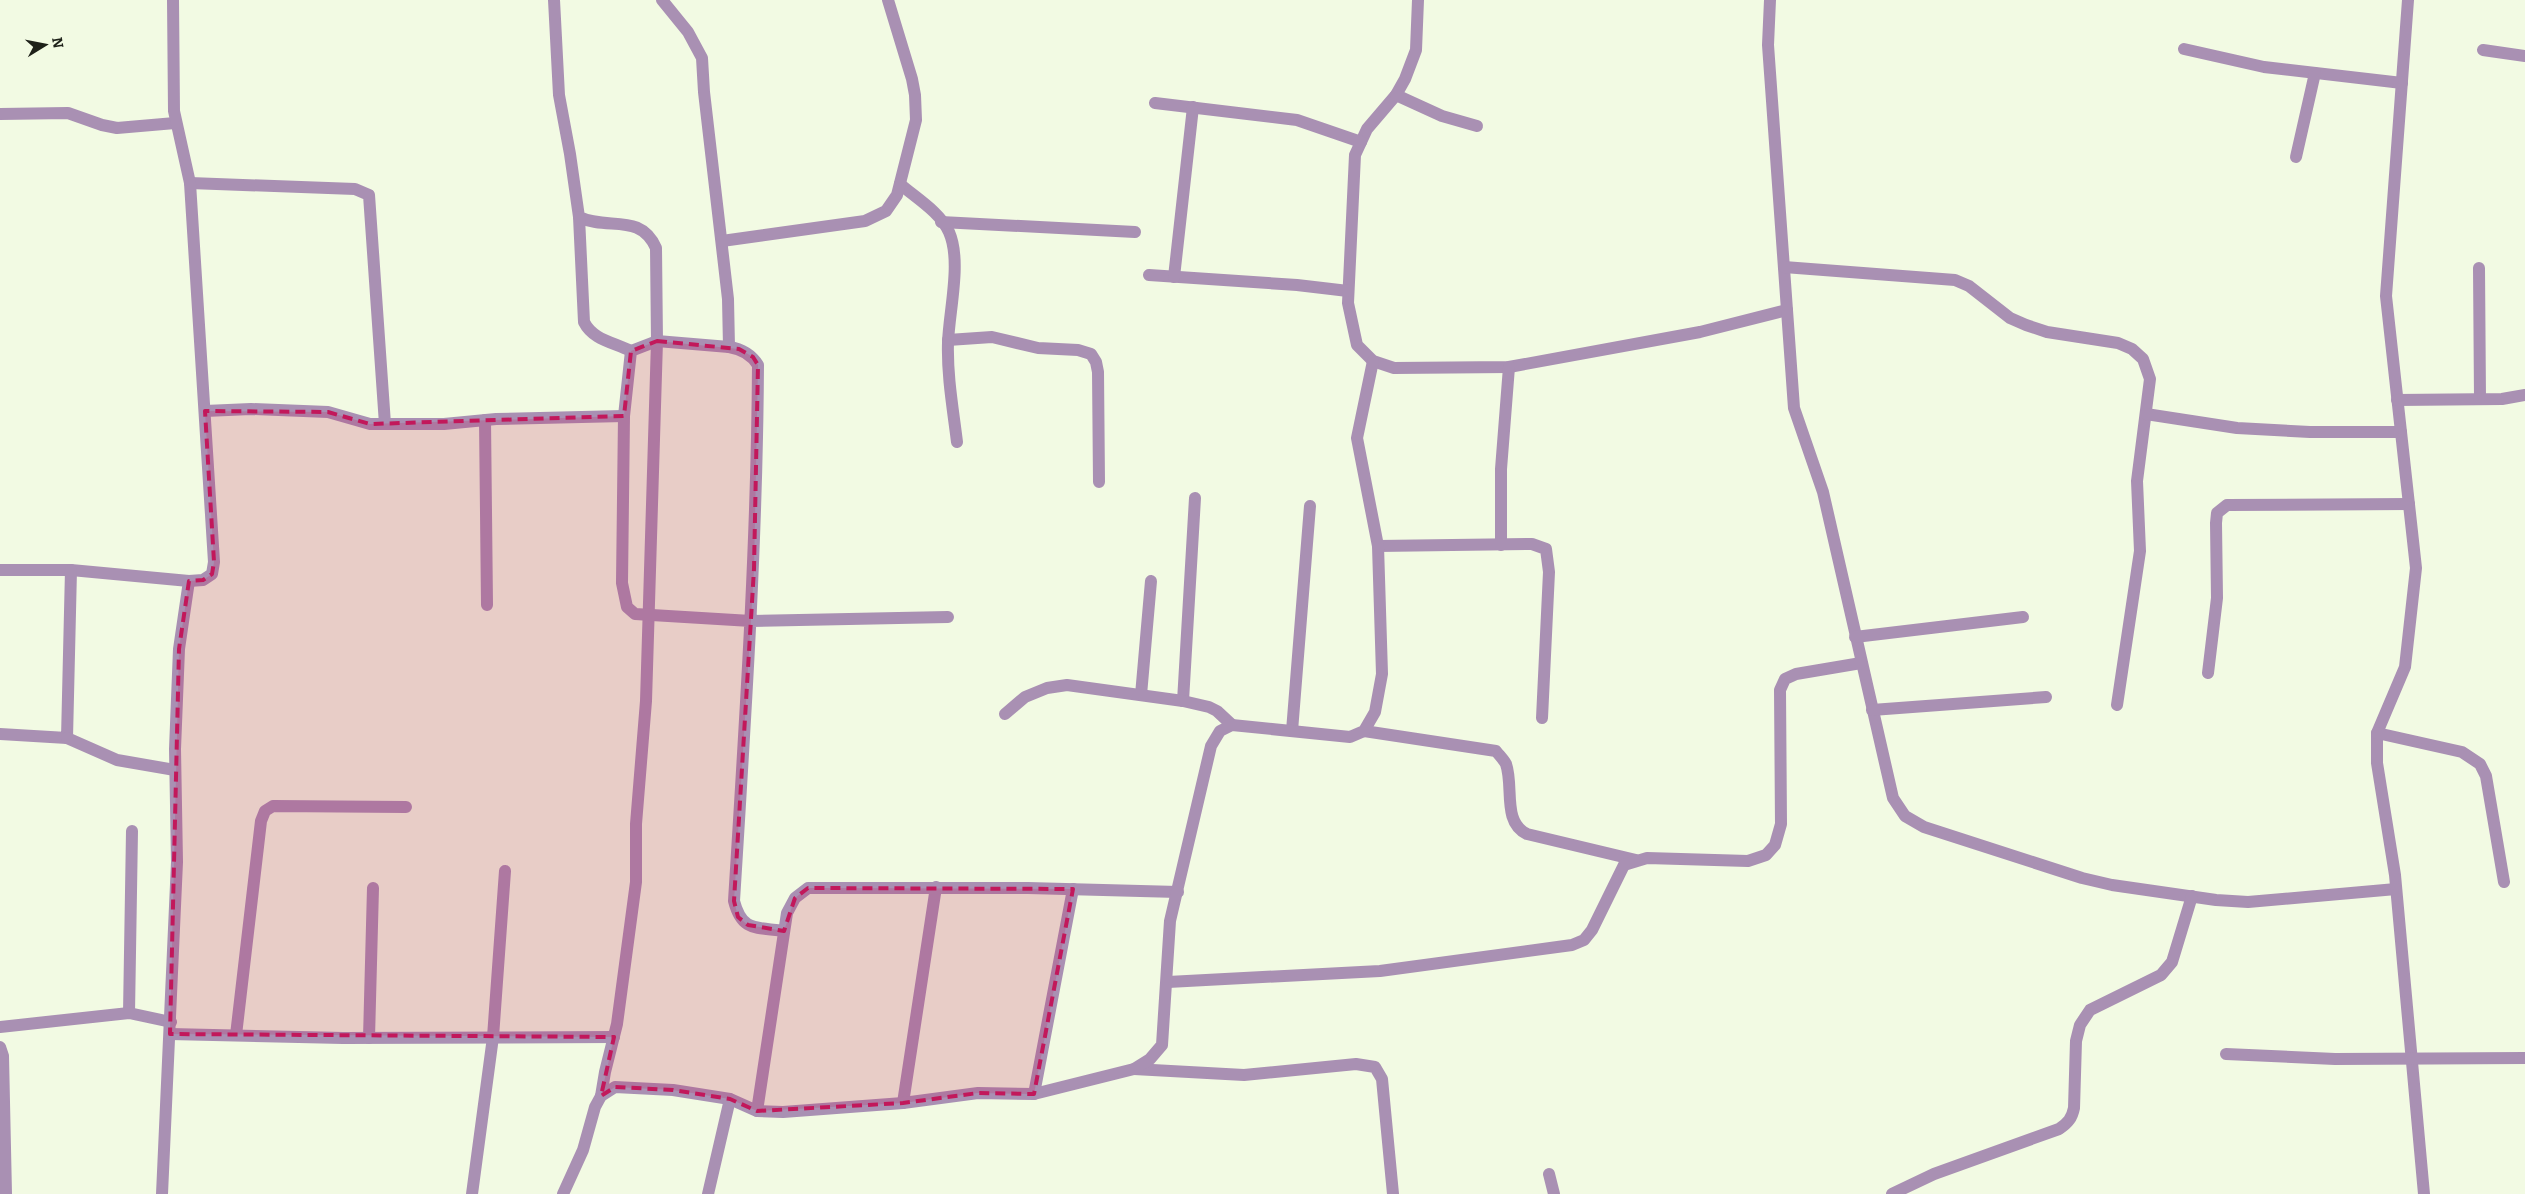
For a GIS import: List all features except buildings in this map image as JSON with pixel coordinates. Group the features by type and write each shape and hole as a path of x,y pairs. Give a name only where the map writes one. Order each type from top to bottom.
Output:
{"street":[{"path":"0,570 71,570 189,581 203,580 212,574 214,562 190,183 175,123 173,0"},
{"path":"554,0 558,95 570,154 579,217 584,322 589,331 600,339 631,351 657,341 739,349 753,356 758,365 757,495 734,901 738,917 748,925 784,931"},
{"path":"662,0 688,32 702,58 704,92 728,299 729,347"},
{"path":"722,241 865,221 886,211 897,195 916,120 915,96 888,0"},
{"path":"1418,0 1416,50 1396,95 1367,129 1355,155 1348,303 1357,345 1373,361 1394,368 1509,366 1700,332 1787,310"},
{"path":"1770,0 1768,45 1794,408 1823,492 1861,663 1894,798 1905,816 1924,827 2082,878 2112,885 2248,902 2396,889"},
{"path":"2408,0 2386,296 2416,568 2405,667 2377,733 2377,763 2396,889 2424,1194"},
{"path":"2184,49 2264,67 2402,83"},
{"path":"2483,50 2525,56"},
{"path":"2296,156 2315,73"},
{"path":"1396,95 1442,116 1477,126"},
{"path":"1154,103 1297,120 1361,142"},
{"path":"1174,277 1193,107"},
{"path":"0,114 68,114 117,128 175,123"},
{"path":"190,183 355,188 369,195 385,424"},
{"path":"900,184 942,222 949,232 954,255 948,340 949,380 957,442"},
{"path":"563,1194 583,1150 595,1107 601,1096 624,982 636,882 636,824 646,701 657,341 656,248 651,235 632,224 591,223 579,217"},
{"path":"942,222 1135,232"},
{"path":"1784,267 1955,280 1969,286 2010,318 2026,325 2047,332 2118,343 2132,349 2143,359 2150,379 2137,481 2140,551 2117,705"},
{"path":"2479,268 2480,399"},
{"path":"1149,276 1297,285 1348,291"},
{"path":"948,340 992,337 1038,348 1078,350 1091,354 1096,362 1098,372 1099,482"},
{"path":"631,351 624,416 622,583 627,607 634,614 648,617 751,621 948,617"},
{"path":"1364,731 1375,712 1382,674 1378,546 1357,438 1373,361"},
{"path":"1501,544 1501,470 1509,366"},
{"path":"2397,400 2480,399 2525,395"},
{"path":"205,411 251,409 328,412 370,424 444,424 485,420 624,416"},
{"path":"2146,414 2237,428 2310,432 2401,432"},
{"path":"485,420 487,605"},
{"path":"1183,701 1195,498"},
{"path":"2208,673 2217,598 2216,523 2217,514 2226,505 2409,504"},
{"path":"1292,731 1310,506"},
{"path":"1378,546 1532,544 1546,549 1549,572 1542,718"},
{"path":"67,738 71,570"},
{"path":"162,1194 177,862 175,770 179,649 189,581"},
{"path":"1141,695 1150,581"},
{"path":"1855,637 2023,617"},
{"path":"1168,982 1380,971 1572,944 1584,940 1592,930 1624,865 1647,858 1748,861 1766,855 1775,845 1781,824 1780,690 1782,685 1785,679 1796,674 1861,663"},
{"path":"1005,714 1025,697 1047,688 1067,685 1209,706 1232,725"},
{"path":"1872,710 2046,696"},
{"path":"601,1096 615,1087 673,1090 730,1099 757,1111 782,1112 903,1103 978,1093 1034,1094 1134,1068 1150,1059 1162,1045 1168,982 1167,945 1170,921 1212,746 1220,731 1232,725 1350,737 1364,731 1496,752 1506,763 1513,819 1518,829 1527,834 1636,860"},
{"path":"2377,733 2462,752 2480,764 2486,776 2504,882"},
{"path":"0,734 67,738 117,760 175,770"},
{"path":"236,1036 261,821 265,810 273,806 406,808"},
{"path":"129,1013 132,831"},
{"path":"472,1194 493,1037 505,871"},
{"path":"903,1103 936,887"},
{"path":"757,1111 787,913 795,898 808,888 936,887 1178,892"},
{"path":"369,1038 373,888"},
{"path":"1034,1094 1073,890"},
{"path":"1892,1194 1934,1174 2059,1129 2067,1124 2072,1117 2074,1108 2076,1041 2080,1025 2090,1010 2161,975 2172,962 2192,896"},
{"path":"0,1027 129,1013 171,1028 236,1036 369,1038 614,1037"},
{"path":"0,1048 3,1065 6,1194"},
{"path":"2226,1054 2335,1059 2525,1058"},
{"path":"1134,1068 1244,1075 1356,1064 1375,1068 1382,1079 1393,1194"},
{"path":"708,1194 730,1099"},
{"path":"1548,1174 1554,1194"}],"highlighted area":[{"path":"657,341 739,349 753,357 758,365 754,569 734,901 738,917 748,925 784,931 795,898 808,888 1073,889 1034,1094 978,1093 903,1103 757,1111 730,1099 673,1090 615,1087 601,1096 614,1037 170,1034 179,649 189,581 203,580 212,574 214,562 205,411 328,412 370,424 624,416 631,351"}]}
